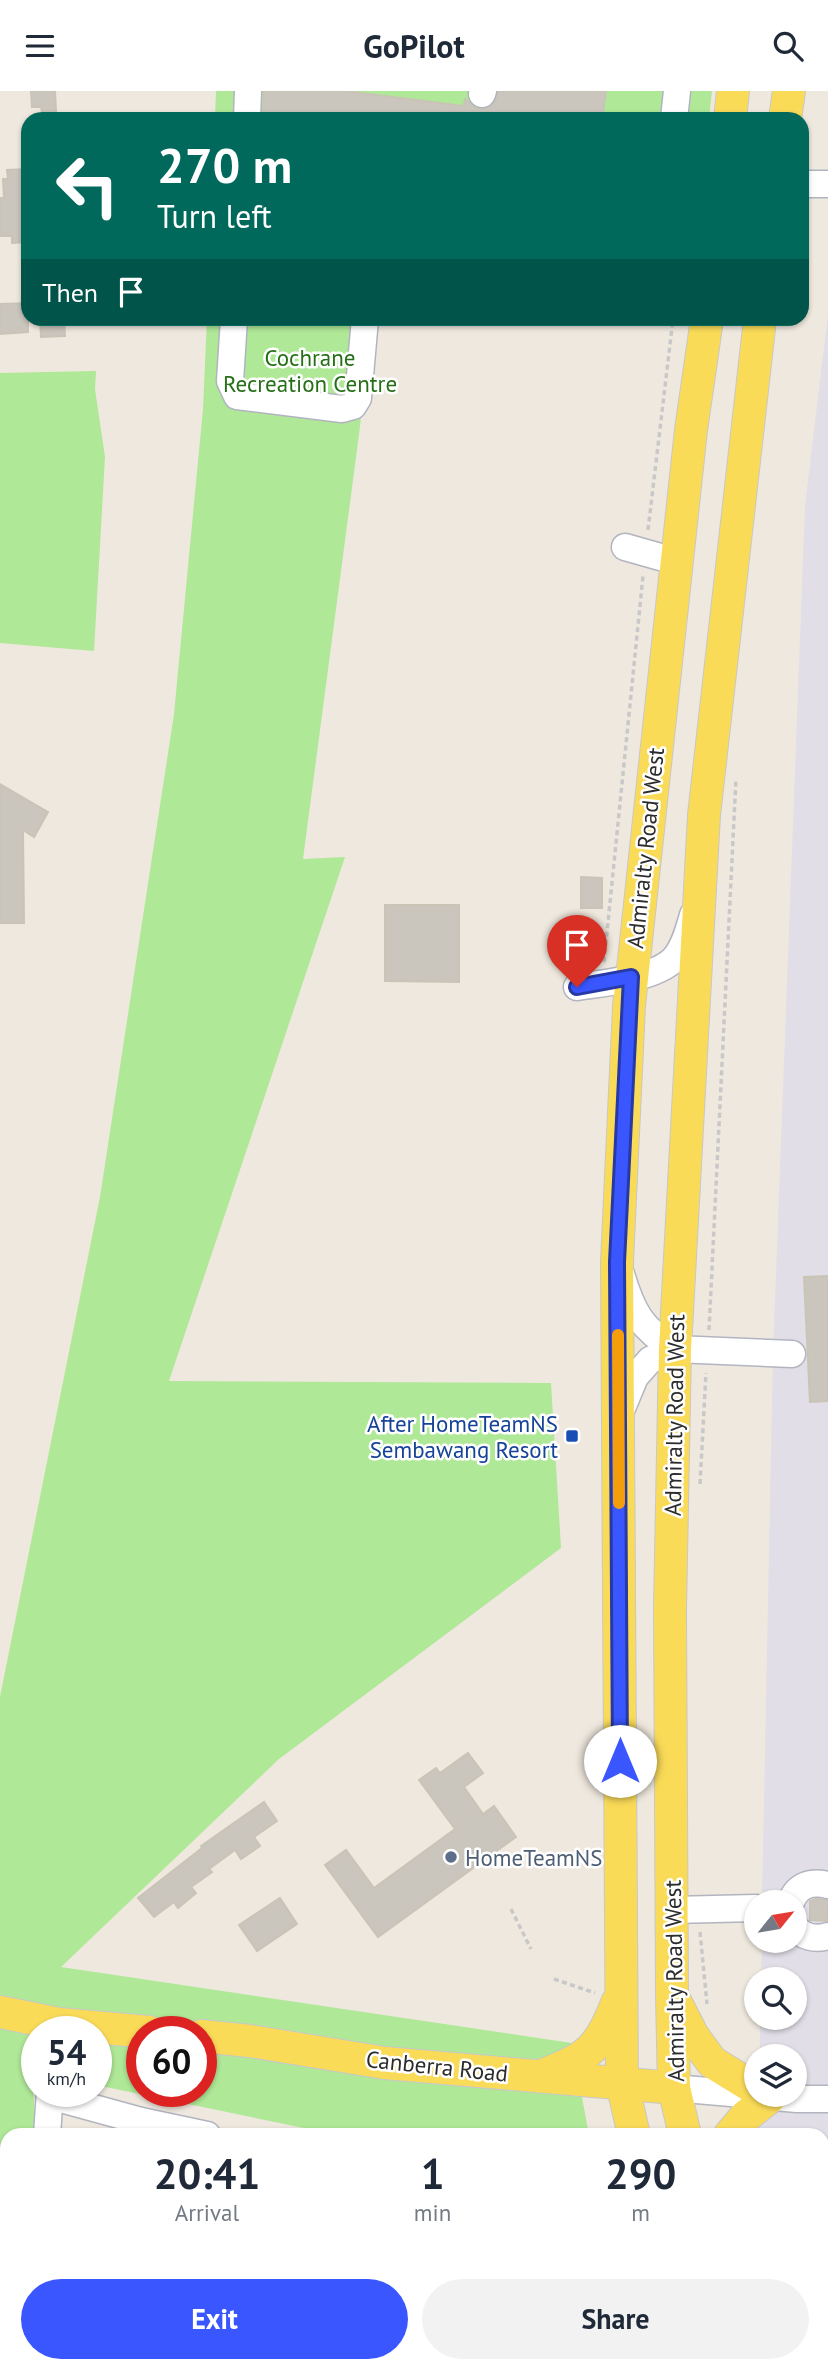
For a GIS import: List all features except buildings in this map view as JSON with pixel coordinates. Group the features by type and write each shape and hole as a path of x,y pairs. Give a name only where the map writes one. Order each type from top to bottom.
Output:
{"main road":[{"path":"786,112 789,91"},
{"name":"Admiralty Road West","path":"632,2128 622,2083 608,1994 619,1683 617,1262 631,977 691,430 706,326"},
{"name":"Admiralty Road West","path":"683,2128 674,2088 672,1995 685,1910 670,1609 675,1349 704,815 759,326"},
{"path":"619,1683 627,1638 636,1619 650,1610 670,1609"},
{"path":"539,2077 579,2060 597,2044 608,2028 608,1994"},
{"path":"672,1995 694,2036 712,2062 744,2082"},
{"path":"0,2012 21,2019"},
{"name":"Canberra Road","path":"217,2038 385,2063 674,2088"},
{"path":"736,2128 753,2107"}],"street":[{"path":"247,112 248,91"},
{"path":"675,112 677,91"},
{"path":"809,184 828,184"},
{"path":"234,326 230,381 237,396 342,409 353,406 358,398 364,326"},
{"path":"625,547 678,562"},
{"path":"577,987 651,973 673,960 686,937 698,900"},
{"path":"617,1262 638,1318 652,1335 675,1349"},
{"path":"618,1418 635,1377 650,1360 675,1349 792,1354"},
{"path":"799,1890 803,1886 828,1879"},
{"path":"685,1910 744,1908"},
{"path":"807,1937 820,1939 828,1936"},
{"path":"674,2088 744,2093"},
{"path":"807,2097 828,2099"},
{"path":"48,2128 49,2107"},
{"path":"94,2107 174,2128"}],"path":[{"path":"700,1485 736,776"},
{"path":"512,1909 531,1949"},
{"path":"685,1910 708,2017"},
{"path":"554,1979 608,1994"}],"shaded area":[{"path":"828,314 828,2128 758,2128 759,2107 807,2107 807,2044 760,2044 760,2030 807,2030 807,1967 761,1967 762,1953 807,1953 807,1890 762,1890 773,1354 805,506"}],"green space":[{"path":"216,91 712,91 710,112 215,112"},
{"name":"Cochrane Recreation Centre","path":"207,326 369,326 360,427 303,859 345,857 169,1381 551,1383 561,1548 279,1759 61,1967 572,2043 588,2128 304,2128 202,2107 217,2107 217,2016 126,2016 126,2091 112,2088 112,2016 21,2016 21,2107 34,2107 36,2128 0,2128 0,1697 100,1197 174,714 203,409"},
{"path":"96,371 95,389 105,457 94,651 0,643 0,373"}],"slow traffic":[{"path":"618,1335 619,1503"}],"place":[{"name":"After HomeTeamNS Sembawang Resort","path":"572,1436"},
{"name":"HomeTeamNS","path":"451,1857"}],"route":[{"path":"577,987 631,977 617,1262 620,1761"}]}
